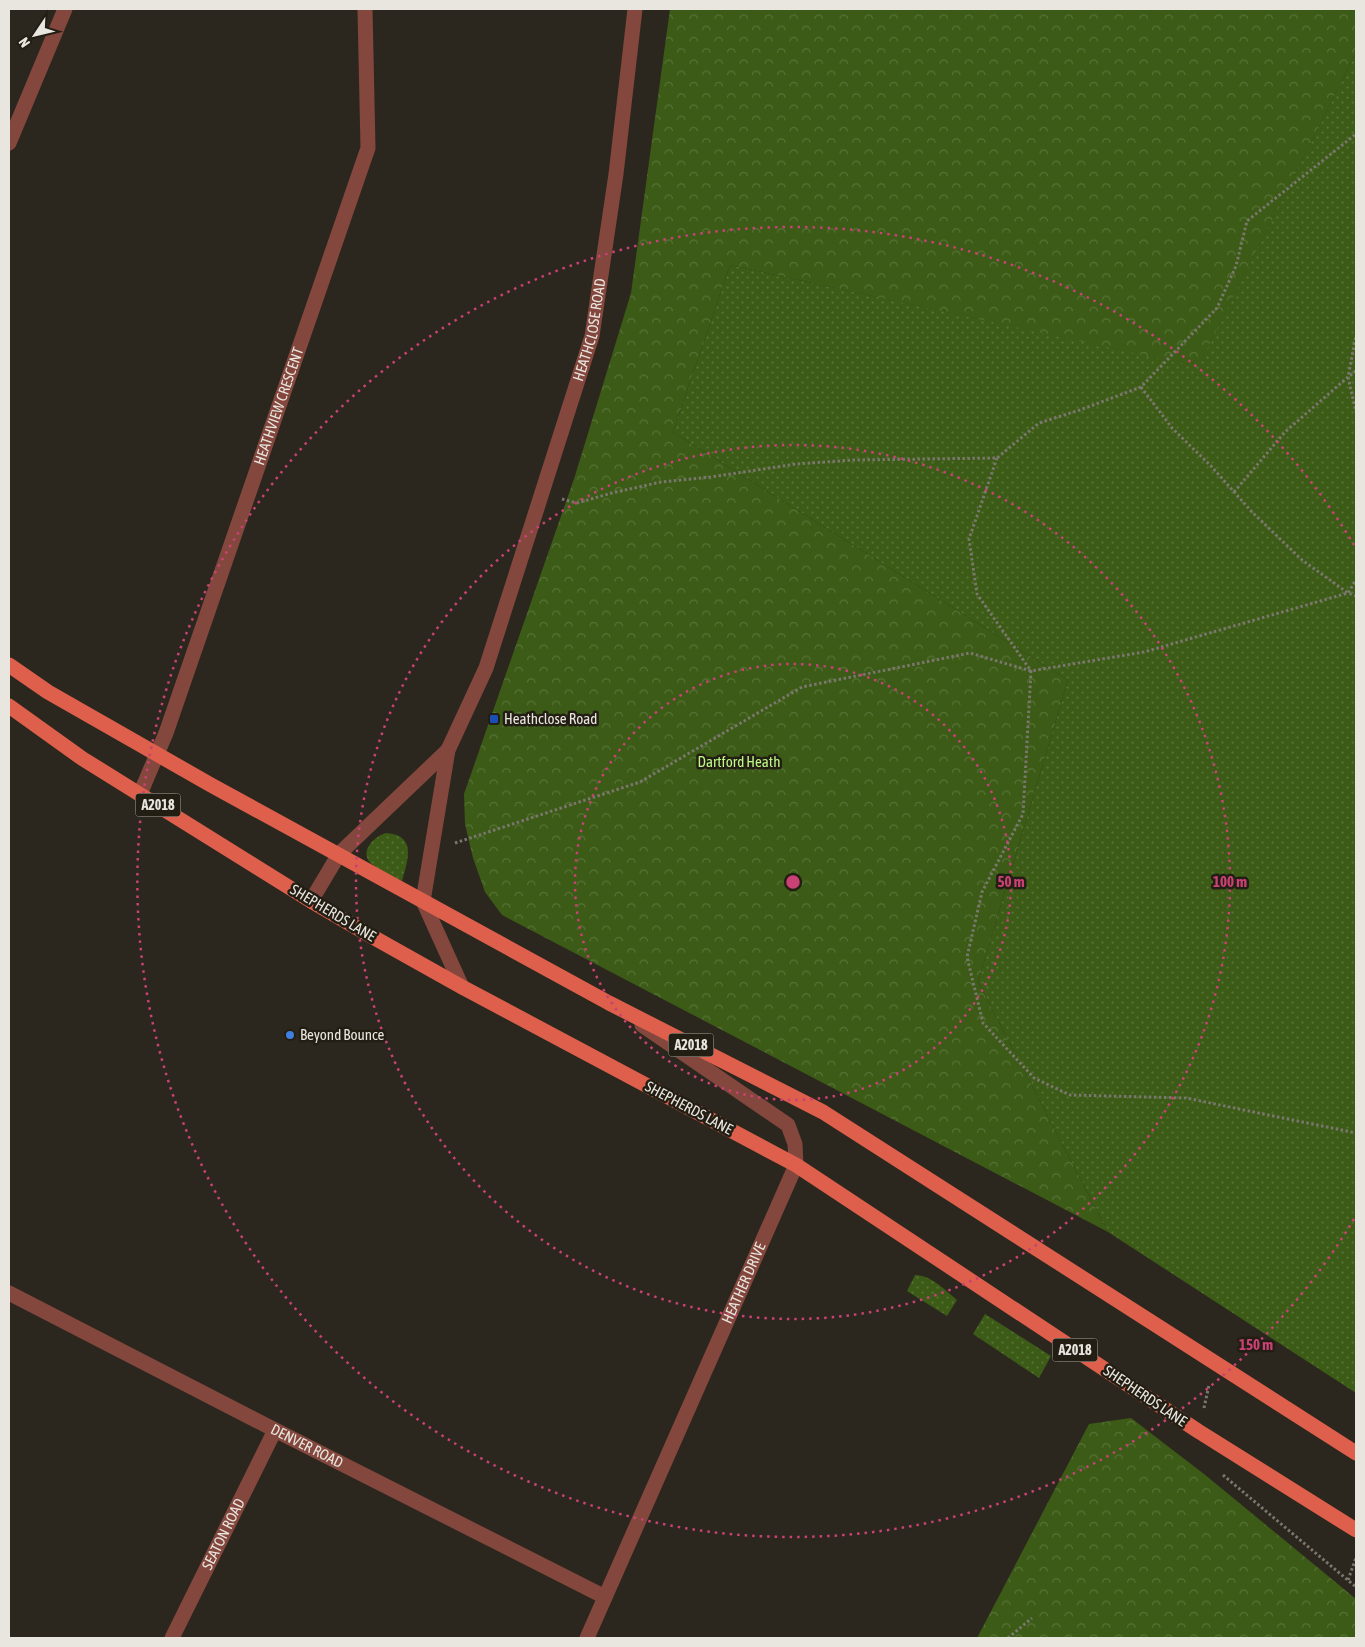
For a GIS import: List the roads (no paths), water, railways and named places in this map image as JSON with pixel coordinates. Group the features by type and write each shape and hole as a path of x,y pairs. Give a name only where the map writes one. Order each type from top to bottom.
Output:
{"main road":[{"name":"A2018","path":"9,665 48,692 157,754 609,1003 823,1112 1356,1453"},
{"name":"SHEPHERDS LANE","path":"9,706 83,759 311,901 462,987 796,1165 1190,1426 1356,1530"}],"street":[{"path":"9,143 65,9"},
{"name":"HEATHVIEW CRESCENT","path":"140,794 166,734 368,148 365,9"},
{"name":"HEATHCLOSE ROAD","path":"423,900 448,750 486,668 540,493 592,336 616,174 635,9"},
{"name":"HEATHCLOSE ROAD","path":"311,901 338,854 448,750"},
{"path":"423,900 462,987"},
{"name":"HEATHER DRIVE","path":"587,1638 796,1165 795,1144 788,1126 609,1003"},
{"name":"DENVER ROAD","path":"9,1293 606,1597"},
{"name":"SEATON ROAD","path":"172,1638 275,1430"}],"place":[{"name":"Heathclose Road","path":"494,719"},
{"name":"Beyond Bounce","path":"290,1035"}],"park label":[{"name":"Dartford Heath","path":"739,762"}]}
